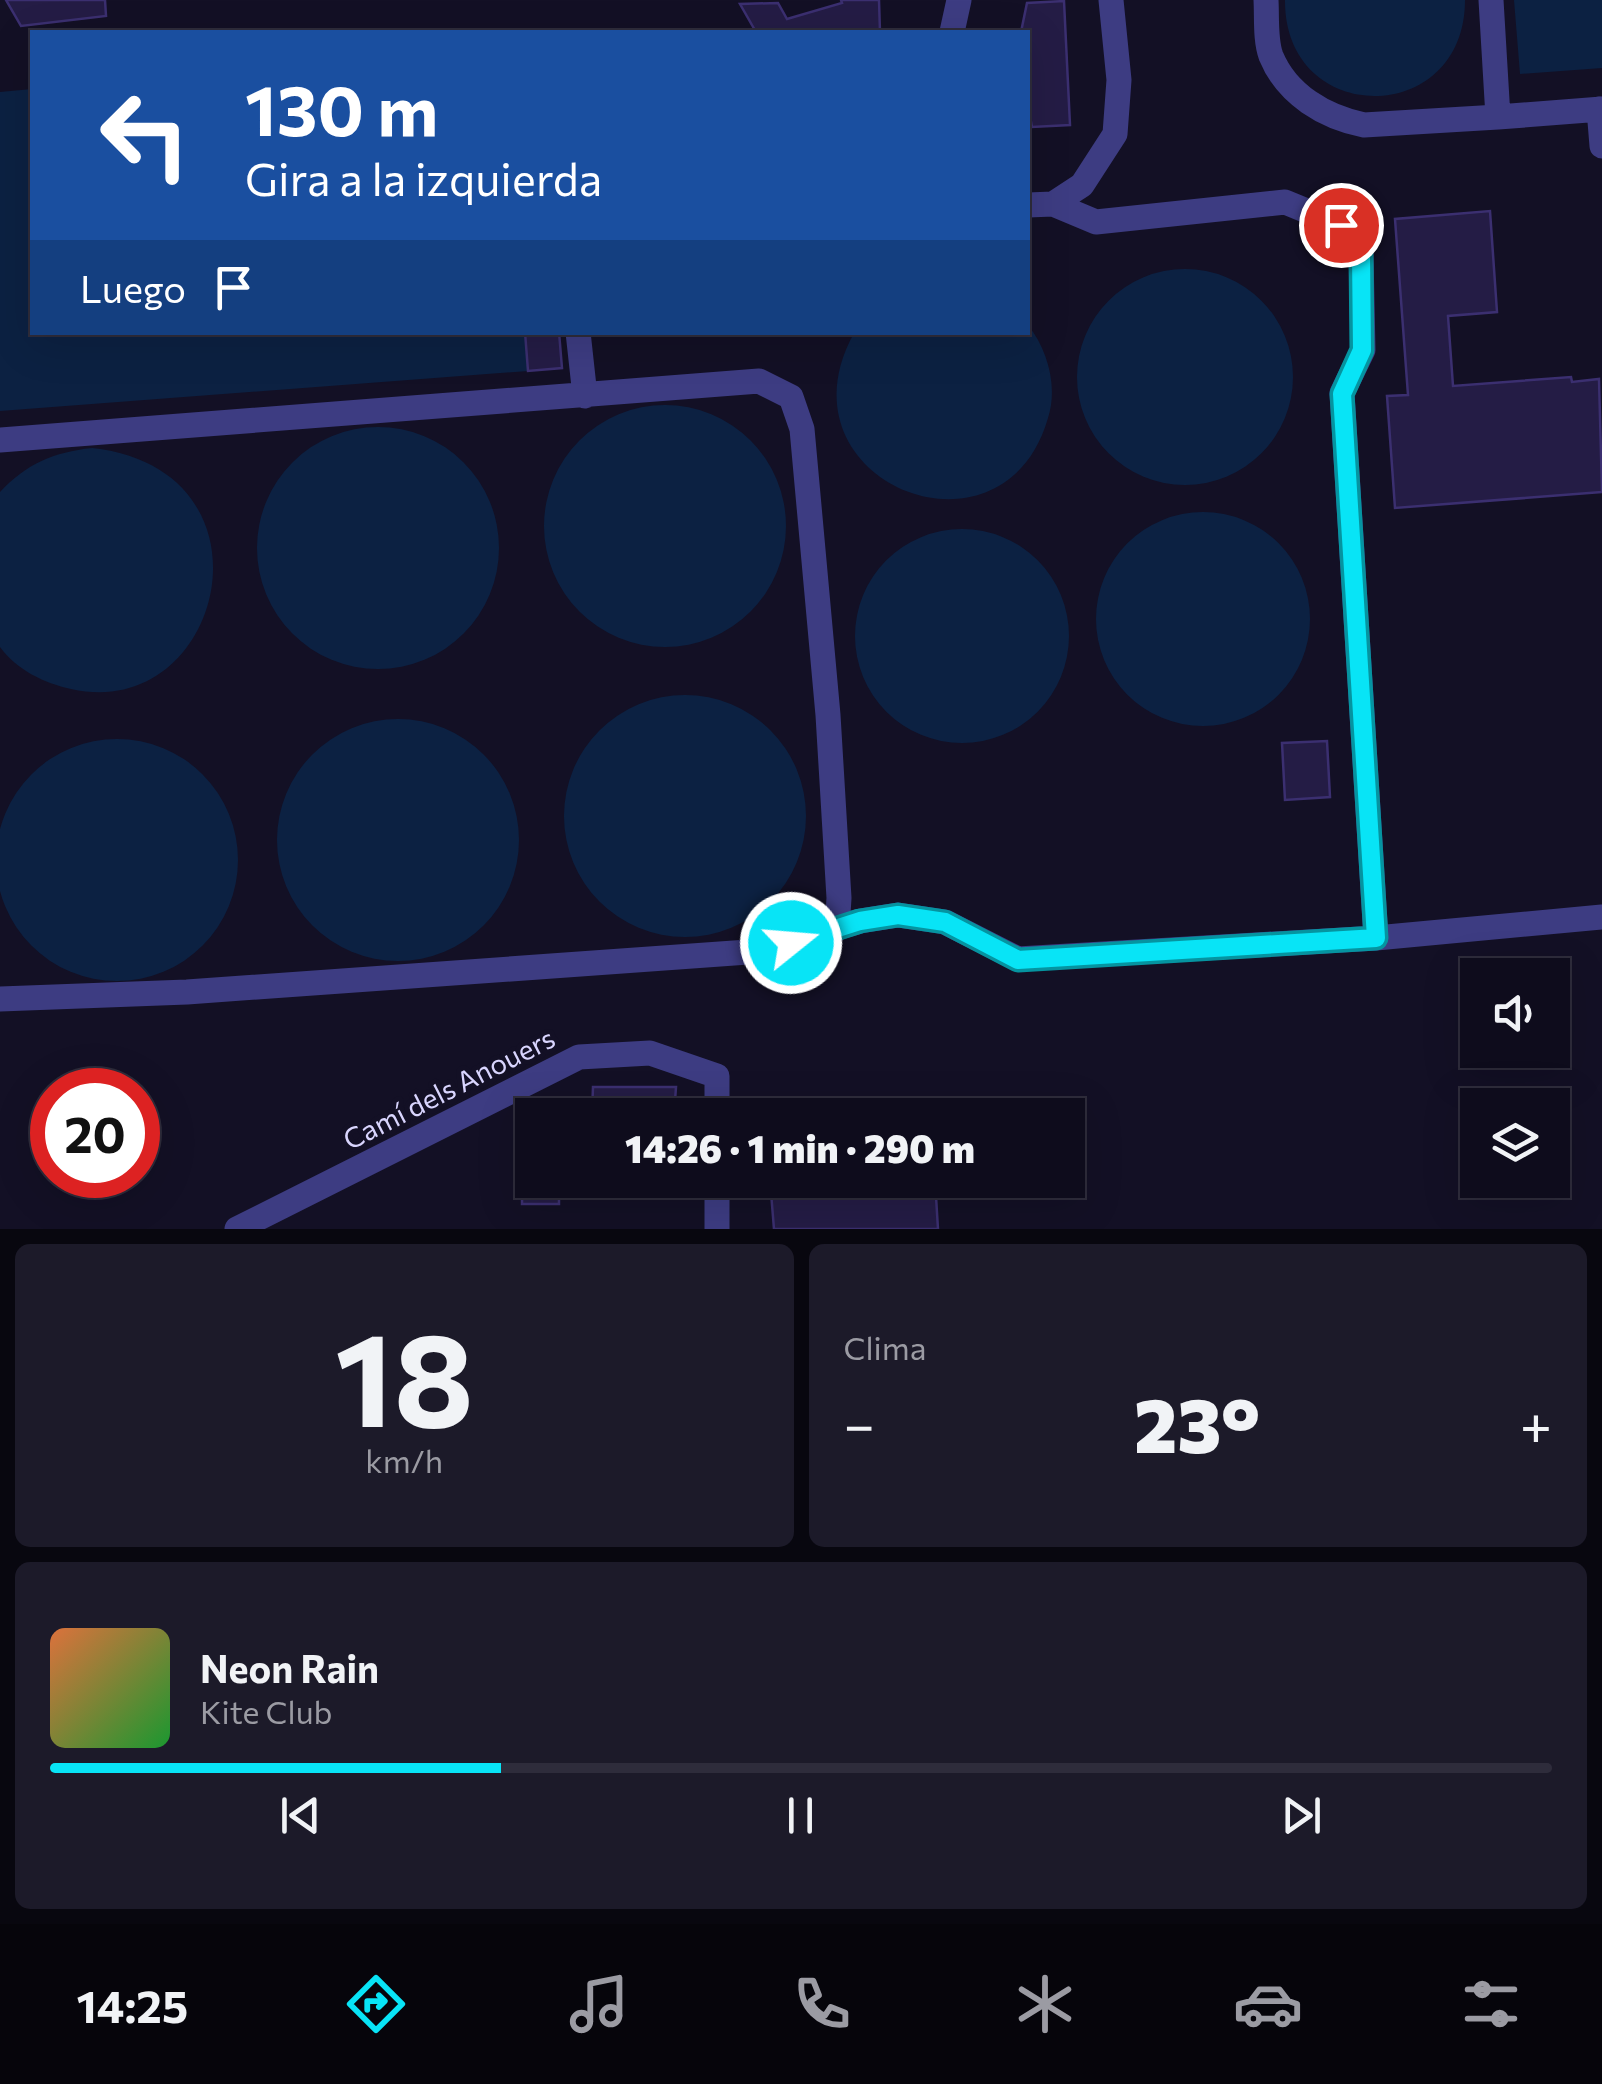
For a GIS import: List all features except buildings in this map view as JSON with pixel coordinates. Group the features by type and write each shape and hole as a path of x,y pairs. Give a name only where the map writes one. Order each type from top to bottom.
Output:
{"street":[{"path":"952,30 960,0"},
{"path":"1040,204 1082,186 1115,134 1119,80 1111,0"},
{"path":"1266,0 1270,54 1286,80 1312,106 1342,120 1364,124 1601,109 1602,146"},
{"path":"1491,0 1498,117"},
{"path":"1040,204 1096,222 1285,202 1341,225 1361,254 1362,350 1342,394 1376,938"},
{"path":"578,335 586,396"},
{"path":"0,440 759,382 791,397 802,429 828,714 839,898 837,929"},
{"path":"0,1000 187,992 725,954 762,950 898,915 945,922 1018,960 1376,938 1602,917"},
{"name":"Camí dels Anouers","path":"237,1229 579,1057 650,1053 717,1076 717,1098"},
{"path":"717,1198 717,1229"}],"water":[{"path":"1285,0 1465,0 1457,42 1437,72 1408,90 1375,96 1342,90 1313,72 1292,42"},
{"path":"1514,0 1602,0 1602,68 1520,74"},
{"path":"30,89 30,335 525,335 528,371 0,411 0,92"},
{"path":"1185,269 1226,278 1261,301 1284,336 1293,377 1284,418 1261,453 1226,476 1185,485 1144,476 1109,453 1086,418 1077,377 1086,336 1109,301 1144,278"},
{"path":"1030,328 1046,357 1052,394 1048,418 1023,465 987,492 945,499 903,490 867,466 843,431 837,386 853,335 1030,335"},
{"path":"665,405 711,414 751,440 777,480 786,526 777,572 751,612 711,638 665,647 619,638 579,612 553,572 544,526 553,480 579,440 619,414"},
{"path":"378,427 424,436 464,462 490,502 499,548 490,594 464,634 424,660 378,669 332,660 292,634 266,594 257,548 266,502 292,462 332,436"},
{"path":"92,448 153,466 192,499 211,543 211,590 196,634 166,669 124,690 71,689 51,683 23,669 0,647 0,492 42,461"},
{"path":"1203,512 1244,520 1279,543 1302,578 1310,619 1302,660 1279,695 1244,718 1203,726 1162,718 1127,695 1104,660 1096,619 1104,578 1127,543 1162,520"},
{"path":"962,529 1003,537 1038,560 1061,595 1069,636 1061,677 1038,712 1003,735 962,743 921,735 886,712 863,677 855,636 863,595 886,560 921,537"},
{"path":"685,695 731,704 771,730 797,770 806,816 797,862 771,902 731,928 685,937 639,928 599,902 573,862 564,816 573,770 599,730 639,704"},
{"path":"398,719 444,728 484,754 510,794 519,840 510,886 484,926 444,952 398,961 352,952 312,926 286,886 277,840 286,794 312,754 352,728"},
{"path":"93,741 141,741 184,759 218,793 236,836 236,884 218,927 184,961 141,979 93,979 50,961 16,927 -1,887 -1,833 16,793 50,759"}],"route":[{"path":"791,943 860,921 898,915 945,922 1018,960 1376,938 1342,394 1362,350 1361,254 1341,225"}]}
